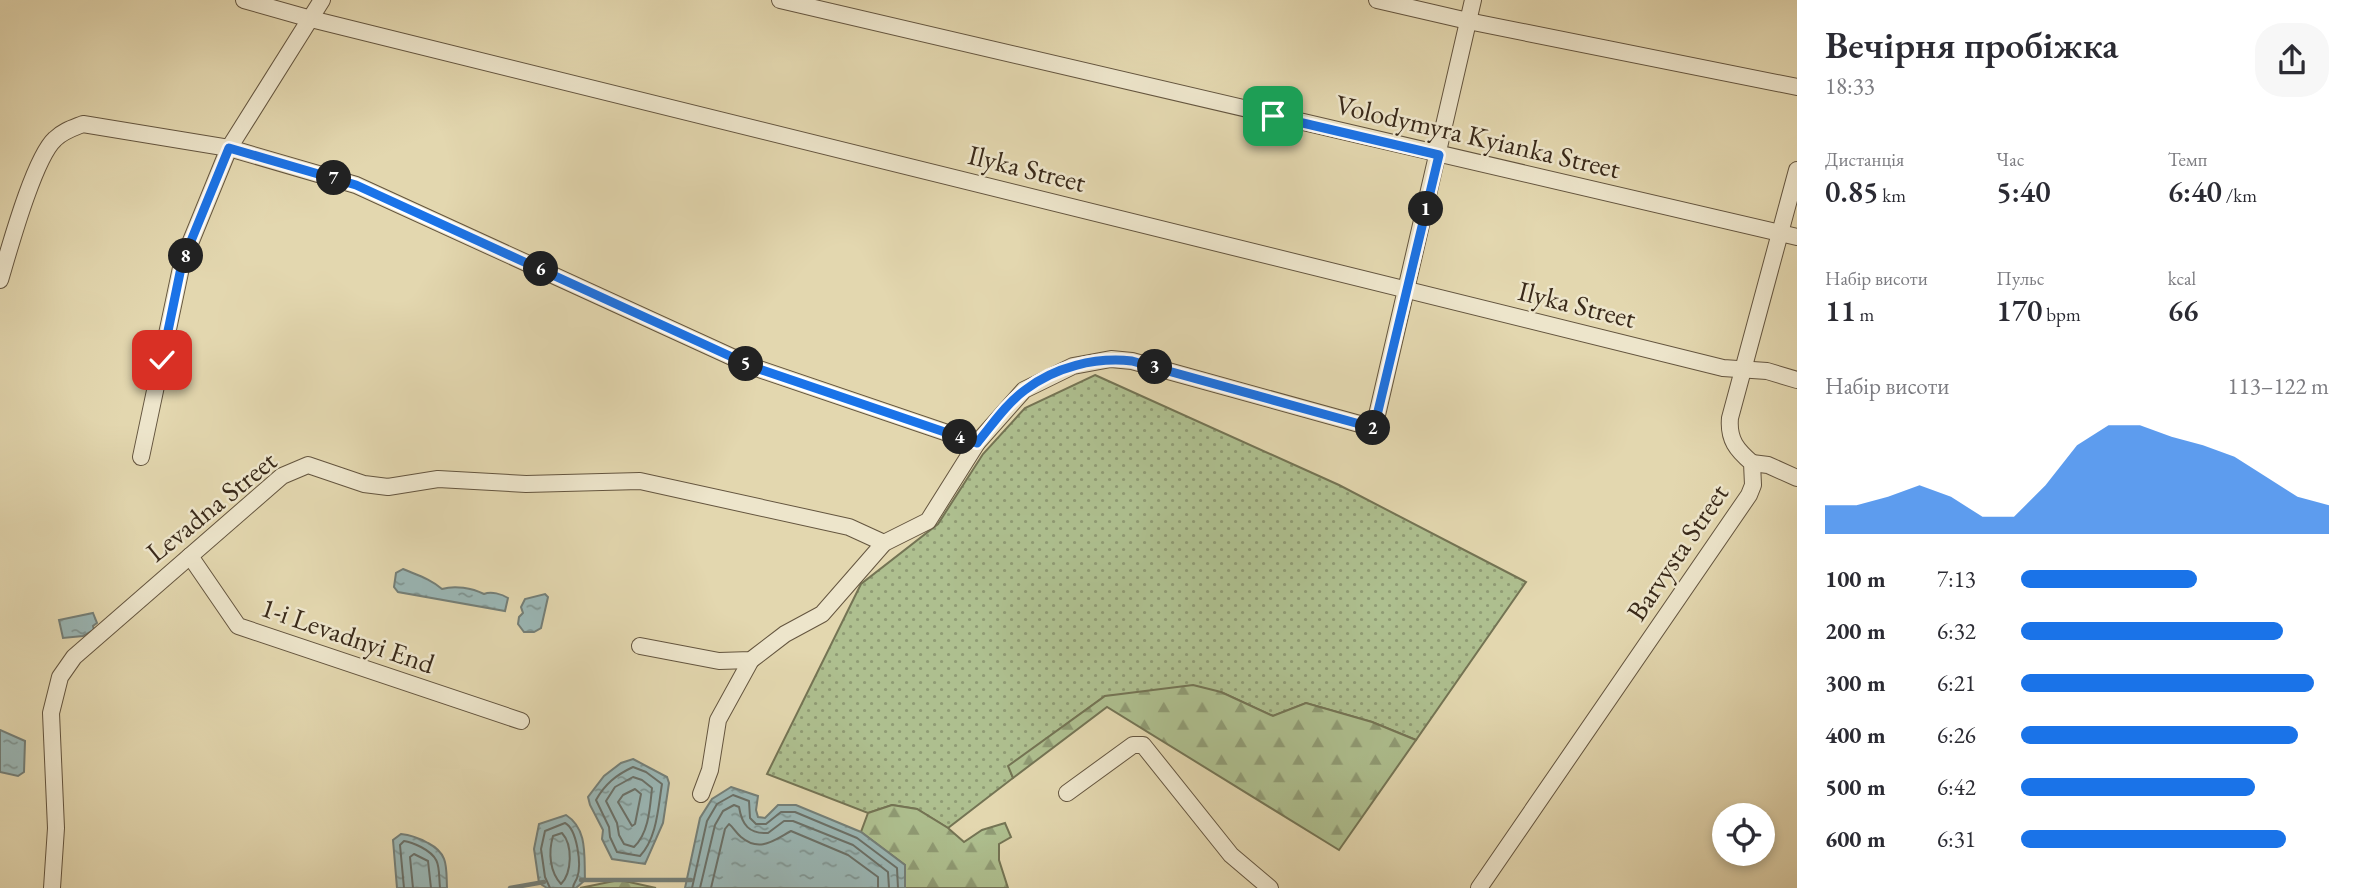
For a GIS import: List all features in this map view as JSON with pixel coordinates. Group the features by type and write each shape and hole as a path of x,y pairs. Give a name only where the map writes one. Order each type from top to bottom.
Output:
{"street":[{"name":"Ilyka Street","path":"244,0 311,19 1723,368 1767,371 1797,380"},
{"path":"141,457 182,263 229,148 322,0"},
{"name":"Volodymyra Kyianka Street","path":"780,0 1797,237"},
{"path":"1377,0 1468,21 1797,87"},
{"path":"701,794 710,770 718,720 751,660 785,634 822,614 884,543 928,521 977,443 1024,390 1073,366 1111,359 1132,361 1374,428 1439,155 1472,0"},
{"path":"0,280 17,223 44,154 53,140 69,129 83,124 229,148 356,185 756,368 977,443"},
{"name":"Barvysta Street","path":"1479,888 1749,495 1753,485 1752,463 1738,451 1729,431 1730,418 1797,170"},
{"path":"1752,463 1768,465 1797,478"},
{"name":"Levadna Street","path":"52,888 55,828 51,713 60,677 74,657 282,476 308,465 364,484 387,487 438,479 526,484 639,481 849,527 884,543"},
{"name":"1-i Levadnyi End","path":"190,556 238,626 521,721"},
{"path":"640,646 719,661 751,660"},
{"path":"1067,793 1133,745 1143,746 1231,855 1270,888"}],"green space":[{"path":"1095,375 1339,485 1526,582 1416,740 1372,722 1306,703 1273,716 1221,692 1105,696 1009,766 1013,778 948,828 917,809 892,805 868,813 767,774 861,584 938,524 983,454 1025,408"},
{"path":"1193,685 1221,692 1273,716 1306,703 1372,722 1416,740 1339,850 1107,707 1013,778 1008,766 1105,696"},
{"path":"892,805 917,809 948,828 964,842 982,830 1005,823 1011,837 999,844 999,860 1008,888 905,888 905,865 861,832 868,813"},
{"path":"619,880 656,888 580,888"}],"water":[{"path":"403,569 442,589 463,588 484,594 503,595 508,598 505,611 398,592 394,587 396,573"},
{"path":"545,594 548,597 541,628 534,632 524,632 518,624 525,599"},
{"path":"93,613 97,623 93,626 94,630 83,636 63,638 59,620"},
{"path":"0,730 25,741 24,772 18,776 0,772"},
{"path":"633,759 667,777 669,783 663,823 645,864 612,859 602,839 603,830 588,797 604,776 621,763"},
{"path":"731,787 758,796 758,817 765,818 778,805 796,805 861,832 905,865 905,888 685,888 700,818 712,799"},
{"path":"566,815 581,835 585,880 576,888 547,888 539,883 534,849 539,824"},
{"path":"401,834 422,840 440,852 445,862 447,888 397,888 393,840"}],"waterway":[{"path":"581,880 691,880"},
{"path":"510,888 544,882"}],"route":[{"path":"162,360 182,263 229,148 356,185 756,368 977,443 1024,390 1073,366 1111,359 1132,361 1374,428 1439,155 1273,116"}]}
